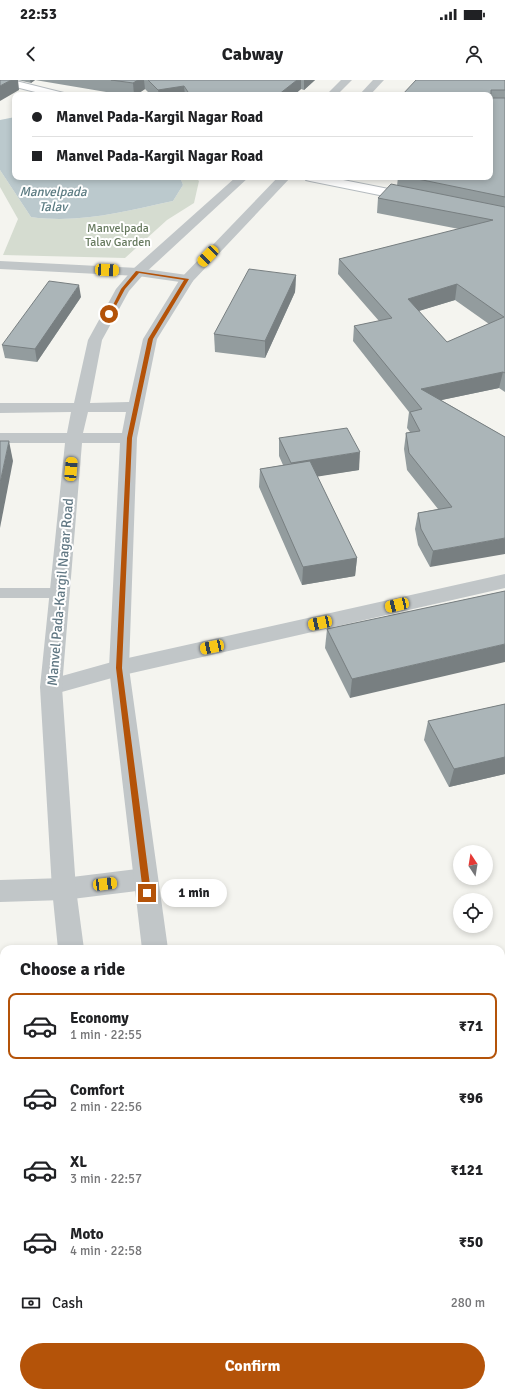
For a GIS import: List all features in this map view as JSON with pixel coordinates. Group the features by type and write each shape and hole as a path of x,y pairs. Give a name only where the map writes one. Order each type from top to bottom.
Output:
{"main road":[{"path":"0,80 48,92"},
{"path":"325,180 427,201"}],"street":[{"path":"334,92 347,80"},
{"path":"367,92 379,80"},
{"name":"Manvel Pada-Kargil Nagar Road","path":"71,945 64,889 51,687 74,438 95,340 124,289 138,272 240,180"},
{"path":"154,945 119,668 129,438 150,339 187,279 282,180"},
{"path":"0,265 138,272 187,279"},
{"path":"0,408 136,407"},
{"path":"0,438 129,438"},
{"path":"51,687 119,668 505,581"},
{"path":"0,891 64,889 145,879"}],"lane":[{"path":"0,593 60,593"}],"green space":[{"name":"Manvelpada Talav Garden","path":"0,170 31,217 67,219 85,218 173,201 183,185 181,180 199,181 194,203 167,220 125,258 3,255 18,219 0,187"}],"water":[{"name":"Manvelpada Talav","path":"12,118 12,180 181,180 183,185 173,201 138,209 85,218 49,219 31,217 0,170 0,120"}],"building":[{"path":"0,80 11,80 0,86"},
{"path":"111,80 138,80 133,83"},
{"path":"148,80 297,80 282,92 188,92 184,86 158,90"},
{"path":"416,80 505,80 505,90 491,90 491,92 405,92"},
{"path":"493,98 505,98 505,197 423,180 493,180"},
{"path":"391,184 505,207 505,373 503,372 421,389 505,437 505,538 433,551 421,529 418,513 452,507 409,453 406,433 420,431 410,412 422,409 354,326 392,318 339,259 493,220 378,198","holes":["457,284 504,317 447,342 408,299"]},
{"path":"249,269 296,275 265,341 214,334"},
{"path":"49,281 79,285 35,349 2,345"},
{"path":"347,428 360,452 291,463 279,438"},
{"path":"0,441 9,441 0,483"},
{"path":"310,461 357,558 303,567 260,469"},
{"path":"505,591 505,644 352,679 327,629"},
{"path":"505,704 505,757 454,769 428,721"}],"route":[{"path":"109,314 124,289 138,272 187,279 150,339 129,438 119,668 147,893"}]}
